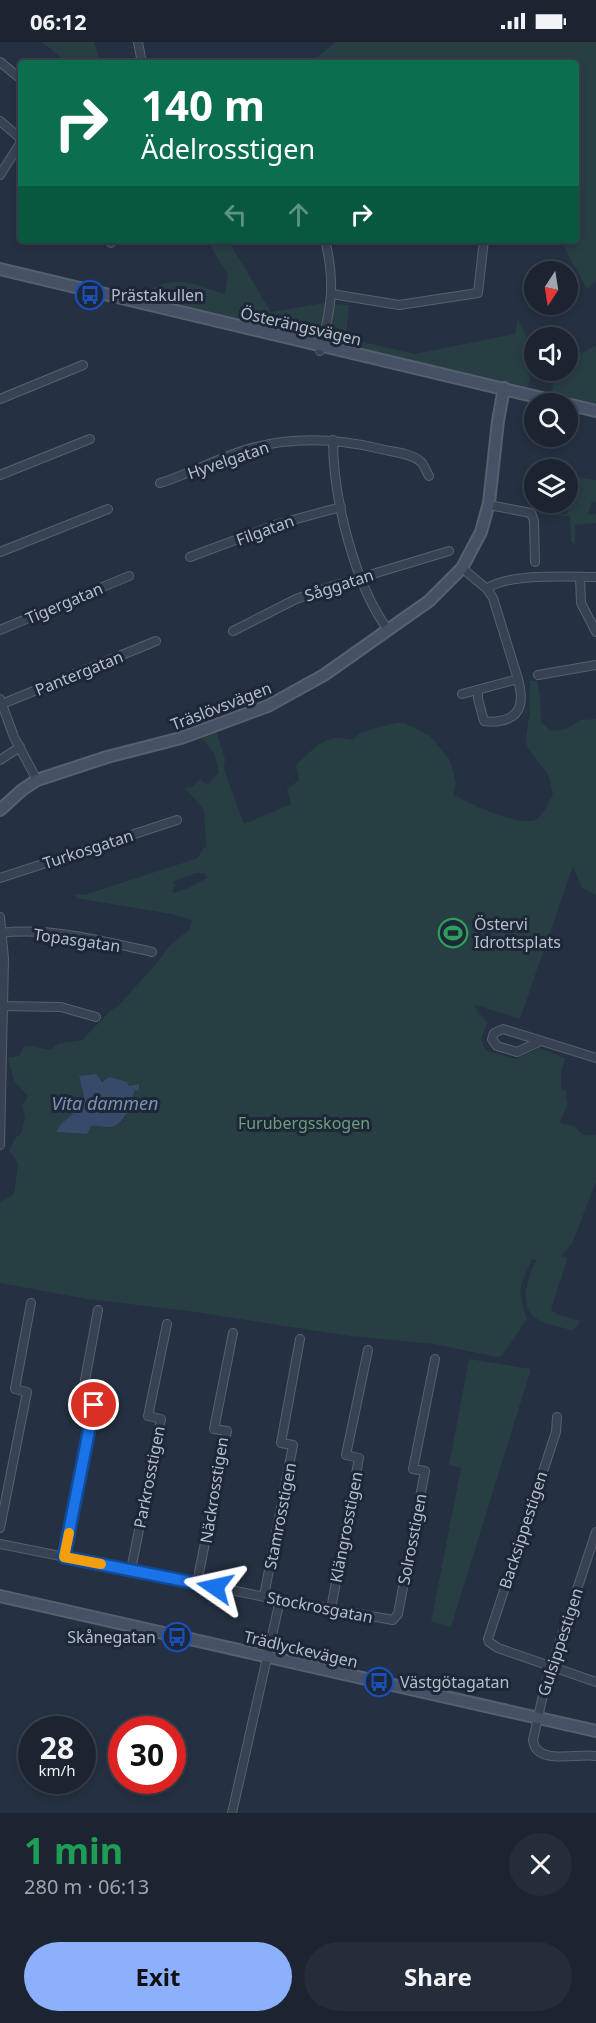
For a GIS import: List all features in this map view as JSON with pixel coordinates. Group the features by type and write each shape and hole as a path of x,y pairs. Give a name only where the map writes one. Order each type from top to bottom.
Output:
{"street":[{"path":"138,42 141,60"},
{"path":"0,62 18,77"},
{"path":"0,121 18,138"},
{"path":"1,170 18,145"},
{"path":"321,349 332,294 330,261 326,243"},
{"path":"332,294 399,305 478,293 484,243"},
{"name":"Österängsvägen","path":"0,271 321,349 596,411"},
{"path":"0,399 83,364"},
{"name":"Österängsvägen","path":"503,391 524,399"},
{"name":"Träslövsvägen","path":"0,810 37,780 181,738 268,706 324,675 429,601 462,568 481,532 489,505 503,391"},
{"path":"578,413 596,417"},
{"path":"0,476 90,439"},
{"path":"333,440 336,485 361,578 377,615 388,630"},
{"name":"Hyvelgatan","path":"160,483 245,450 285,441 333,440 416,458 423,464 429,477"},
{"path":"489,505 531,513 534,521 535,562"},
{"name":"Filgatan","path":"190,557 278,524 341,507"},
{"path":"0,552 108,509"},
{"name":"Såggatan","path":"233,631 296,599 449,551"},
{"path":"462,568 487,589 493,598 522,694 518,711 514,717 507,720 484,721 478,690"},
{"name":"Tigergatan","path":"0,630 129,576"},
{"path":"580,577 581,603 596,632"},
{"path":"487,589 492,584 514,579 596,577"},
{"name":"Pantergatan","path":"1,701 156,641"},
{"path":"538,675 596,666"},
{"path":"462,694 518,679"},
{"path":"1,701 15,737 37,780"},
{"path":"0,760 20,747"},
{"name":"Turkosgatan","path":"0,878 177,820"},
{"path":"0,917 2,1005 0,1145"},
{"name":"Topasgatan","path":"1,933 42,933 90,938 153,952"},
{"path":"2,1005 61,1007 96,1017"},
{"path":"541,1041 517,1052 497,1046 492,1040 494,1033 503,1029 596,1058"},
{"path":"0,1528 27,1392 15,1389 31,1304"},
{"path":"64,1557 94,1405 81,1402 98,1310"},
{"name":"Parkrosstigen","path":"131,1570 161,1419 148,1416 167,1324"},
{"name":"Näckrosstigen","path":"197,1583 226,1431 214,1429 233,1333"},
{"name":"Stamrosstigen","path":"264,1596 293,1446 281,1443 300,1340"},
{"name":"Klängrosstigen","path":"331,1609 359,1458 346,1455 368,1350"},
{"name":"Solrosstigen","path":"393,1620 398,1614 425,1471 413,1468 435,1359"},
{"name":"Backsippestigen","path":"552,1667 498,1648 489,1642 490,1630 556,1432 557,1418"},
{"name":"Gulsippestigen","path":"596,1533 552,1667 537,1718 533,1746 541,1755 596,1756"},
{"name":"Stockrosgatan","path":"0,1544 280,1600 393,1620"},
{"name":"Trädlyckevägen","path":"0,1596 596,1731"},
{"path":"232,1813 280,1600"},
{"path":"552,1667 596,1682"}],"green space":[{"path":"42,42 94,42 100,60 64,60"},
{"path":"336,42 596,42 596,281 587,289 578,273 578,261 572,261 562,243 579,243 579,60 313,60"},
{"path":"209,243 230,243 271,312 324,303 349,305 346,338 415,354 515,334 518,319 524,332 524,381 529,381 527,387 148,302 151,289 171,282 188,283 225,294 228,275"},
{"path":"596,346 596,404 578,399 578,393 552,392 554,381 578,381 578,354"},
{"path":"578,477 596,480 596,502 591,503 588,514 596,514 596,523 575,525 575,544 571,541 570,516 538,515 578,513"},
{"name":"Furubergsskogen","path":"530,681 537,681 541,721 550,731 566,729 581,720 596,719 596,895 582,888 573,866 520,1019 473,1004 487,1023 481,1040 486,1050 515,1059 540,1048 565,1058 561,1073 561,1089 566,1091 568,1104 560,1121 562,1124 575,1126 584,1135 596,1135 596,1182 572,1244 561,1256 567,1258 551,1310 556,1314 580,1321 573,1331 537,1319 527,1307 526,1290 530,1273 537,1259 531,1260 521,1289 527,1319 505,1352 497,1357 434,1344 350,1336 195,1312 87,1299 0,1283 0,1202 14,1194 18,1163 9,1151 16,1137 21,1134 25,1117 22,1106 28,1096 14,1081 8,1058 19,1056 23,1047 31,1046 49,1050 60,1043 82,1040 110,1011 118,1006 170,945 190,929 192,920 171,914 75,898 76,894 84,895 198,858 203,848 206,847 204,810 185,788 191,788 200,779 207,785 219,773 214,753 201,737 216,731 225,759 224,767 227,778 244,824 291,804 287,789 299,780 296,765 321,744 338,738 353,740 359,734 371,729 396,723 404,723 430,736 450,760 456,783 454,795 496,814 520,821 530,821 539,817 553,795 548,774 527,747","holes":["196,873 205,873 207,878 186,889 172,893 175,885 172,882","79,1076 129,1086 138,1084 139,1091 135,1090 126,1108 125,1118 119,1124 109,1128 99,1125 91,1126 81,1134 57,1132 78,1111 83,1101 84,1094"]},
{"path":"469,1359 531,1369 451,1627 431,1622 461,1468 449,1465"}],"water":[{"name":"Vita dammen","path":"96,1074 102,1082 110,1077 127,1082 129,1086 139,1084 139,1091 135,1090 121,1122 111,1127 91,1126 87,1134 56,1132 61,1124 75,1112 75,1108 82,1106 80,1100 84,1096 79,1076"}],"slow traffic":[{"path":"69,1533 64,1557 101,1564"}],"place":[{"name":"Prästakullen","path":"90,295"},
{"name":"Östervi Idrottsplats","path":"453,933"},
{"name":"Skånegatan","path":"177,1637"},
{"name":"Västgötagatan","path":"379,1682"}],"route":[{"path":"94,1405 64,1557 215,1587"}]}
